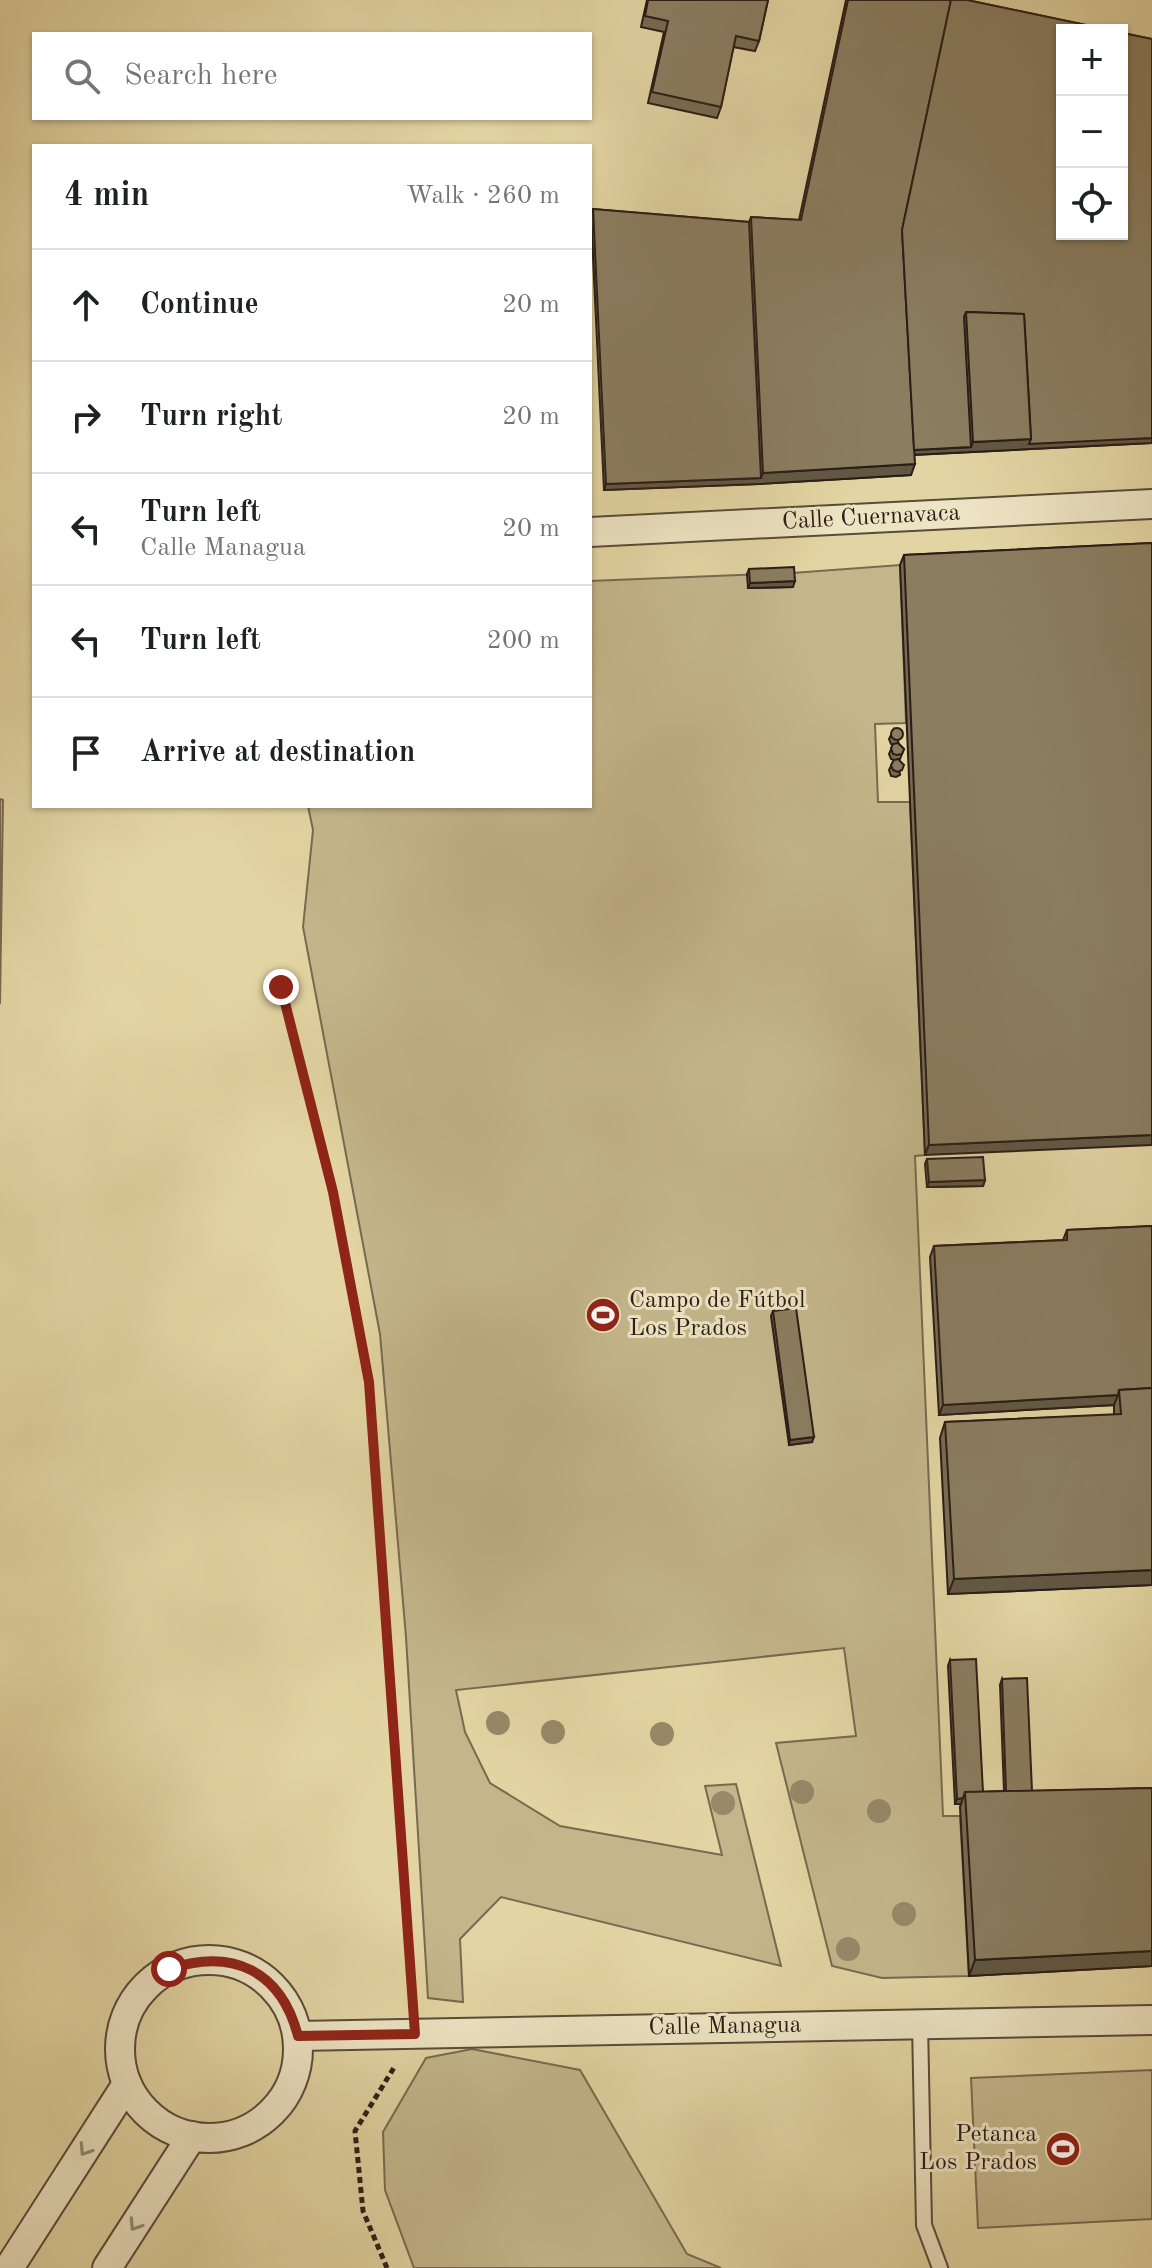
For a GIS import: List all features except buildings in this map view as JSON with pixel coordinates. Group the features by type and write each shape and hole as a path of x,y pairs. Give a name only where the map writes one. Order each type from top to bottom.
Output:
{"street":[{"name":"Calle Cuernavaca","path":"592,532 1152,504"},
{"path":"211,1960 252,1970 270,1983 284,1999 298,2036 298,2060 293,2080 283,2099 253,2127 234,2135 213,2138 192,2136 172,2130 155,2120 127,2084 121,2063 125,2019 135,1999 150,1982 169,1969 189,1962 211,1960"},
{"name":"Calle Managua","path":"298,2036 1152,2020"},
{"path":"9,2268 127,2084"},
{"path":"107,2268 192,2136"}],"lane":[{"path":"920,2023 924,2225 940,2268"}],"path":[{"path":"281,987 333,1192 369,1382 415,2034 355,2131 363,2211 387,2268"}],"shaded area":[{"path":"900,565 906,723 875,724 878,802 910,802 925,1155 915,1156 943,1816 960,1816 969,1976 882,1978 832,1966 776,1743 856,1736 844,1648 456,1690 465,1732 490,1783 560,1826 722,1855 705,1786 736,1784 781,1966 501,1897 460,1939 463,2002 428,1998 406,1637 380,1334 303,927 313,830 308,808 592,808 592,581 792,573"},
{"path":"0,799 3,800 0,1004"},
{"path":"472,2049 580,2070 687,2254 721,2268 414,2268 385,2190 383,2132 426,2058"},
{"name":"Petanca Los Prados","path":"1152,2070 1152,2219 978,2228 971,2078"}],"place":[{"name":"Campo de Fútbol Los Prados","path":"603,1315"},
{"name":"Petanca Los Prados","path":"1063,2149"}],"route":[{"path":"169,1969 189,1962 211,1960 252,1970 270,1983 284,1999 298,2036 415,2034 369,1382 333,1192 281,987"}]}
